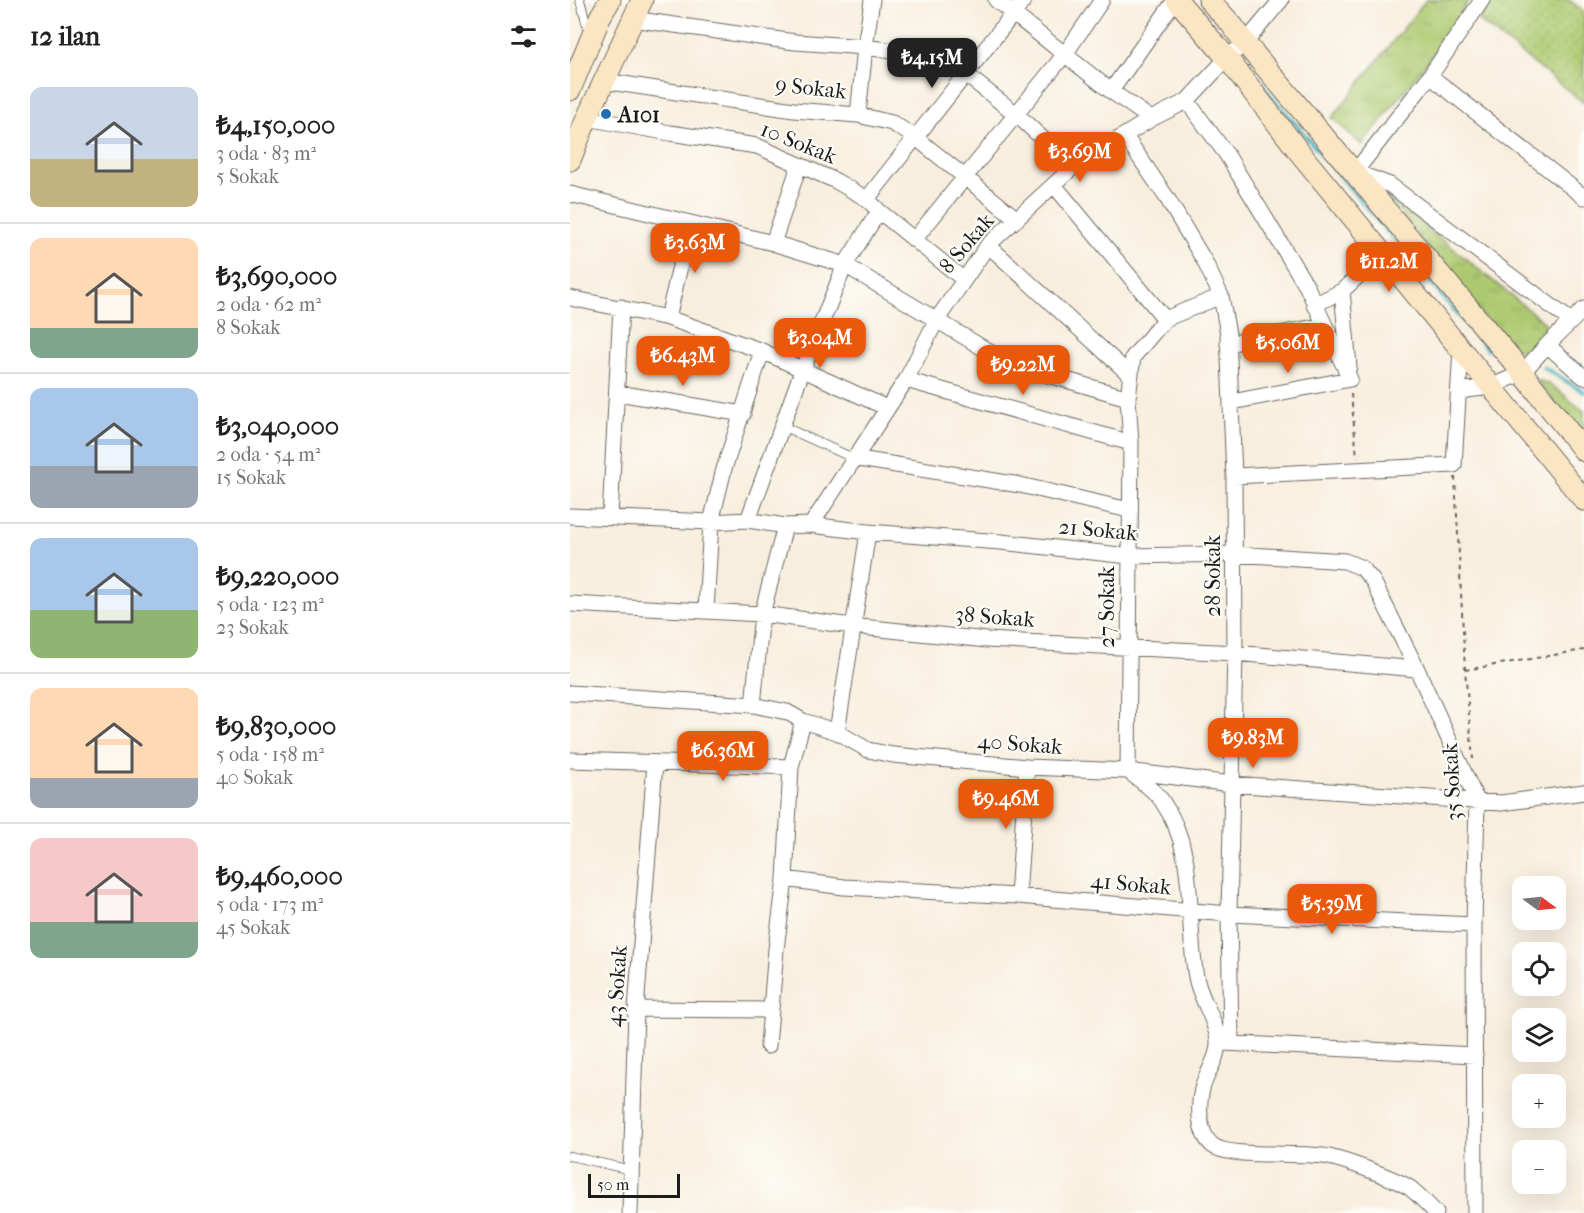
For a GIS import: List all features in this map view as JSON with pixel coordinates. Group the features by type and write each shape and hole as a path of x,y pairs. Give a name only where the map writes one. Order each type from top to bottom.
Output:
{"main road":[{"path":"570,90 610,0"},
{"path":"570,160 642,0"},
{"path":"1176,0 1227,58 1300,153 1584,500"},
{"path":"1209,0 1522,373 1584,452"}],"street":[{"path":"858,115 872,0"},
{"path":"996,0 1111,91 1151,119"},
{"path":"867,199 1024,0"},
{"path":"914,240 1065,54 1102,0"},
{"path":"1111,91 1176,0"},
{"name":"8 Sokak","path":"811,525 906,380 936,321 988,245 1073,167 1151,119 1187,101 1227,58 1245,43 1281,0"},
{"path":"1482,0 1430,76 1355,172 1390,184 1571,321"},
{"path":"632,19 795,42 865,47 936,57 965,74 1016,114 1073,167"},
{"path":"1430,76 1582,191"},
{"name":"9 Sokak","path":"604,81 794,110 858,115 892,123 915,136 1017,219"},
{"path":"1187,101 1227,155 1307,287 1350,379"},
{"name":"10 Sokak","path":"587,118 758,146 836,181 867,199 963,279"},
{"name":"28 Sokak","path":"1125,136 1167,198 1205,262 1221,296 1228,344 1234,476 1235,653 1225,1043"},
{"path":"773,243 799,166"},
{"path":"1054,185 1165,319"},
{"path":"570,194 773,243 844,265 1008,363 1128,398"},
{"path":"748,520 802,371 844,265 879,211"},
{"path":"668,318 690,223"},
{"path":"988,245 1130,375"},
{"path":"1314,305 1342,291 1382,254"},
{"path":"1342,291 1350,379"},
{"name":"27 Sokak","path":"1128,771 1131,443 1128,398 1133,357 1165,319 1221,296"},
{"path":"570,298 668,318 762,351 886,408"},
{"path":"610,518 621,307"},
{"path":"1460,392 1490,387 1522,373 1546,345 1584,309"},
{"path":"1228,344 1325,325"},
{"path":"1546,345 1584,377"},
{"path":"1234,476 1454,465 1461,349"},
{"path":"706,611 711,522 724,469 762,351"},
{"path":"1232,402 1350,379"},
{"path":"906,380 1131,443"},
{"path":"618,393 743,414"},
{"path":"853,458 1020,485 1129,510"},
{"name":"21 Sokak","path":"570,516 711,522 748,520 785,526 811,525 1129,556 1234,554 1345,561 1362,568 1373,581 1417,669 1477,801"},
{"path":"753,705 762,614 785,526"},
{"path":"837,732 868,532"},
{"name":"38 Sokak","path":"570,604 762,614 987,640 1235,653 1417,669"},
{"name":"40 Sokak","path":"570,693 753,705 787,712 803,721 837,732 868,750 893,755 1027,767 1128,771 1231,784 1501,803 1584,792"},
{"path":"768,1046 785,879 791,767 803,721"},
{"path":"570,760 791,767"},
{"name":"43 Sokak","path":"630,1213 636,1009 655,763"},
{"path":"1018,896 1027,767"},
{"path":"1128,771 1161,799 1179,831 1190,887 1196,977 1200,994 1225,1043"},
{"name":"35 Sokak","path":"1475,1213 1474,925 1477,801"},
{"name":"41 Sokak","path":"785,879 844,887 1018,896 1228,914 1474,925"},
{"path":"636,1009 770,1010"},
{"path":"1225,1043 1475,1055"},
{"path":"1225,1043 1202,1089 1200,1112 1203,1129 1212,1145 1227,1152 1289,1153 1329,1157 1410,1188 1436,1213"}],"lane":[{"path":"580,0 591,40"},
{"path":"782,426 853,458"},
{"path":"570,1156 632,1170"}],"path":[{"path":"1350,379 1358,470"},
{"name":"35 Sokak","path":"1454,465 1465,670 1474,765"},
{"path":"1465,670 1584,650"}],"green space":[{"path":"1426,0 1469,0 1441,44 1362,145 1332,118"},
{"path":"1492,0 1569,0 1584,11 1584,103 1478,20"},
{"path":"1387,196 1546,324 1528,349 1508,348"},
{"path":"1536,380 1555,388 1584,411 1584,439"}],"waterway":[{"path":"1246,66 1488,350"},
{"path":"1543,367 1584,392"}],"place":[{"name":"A101","path":"606,114"}]}
